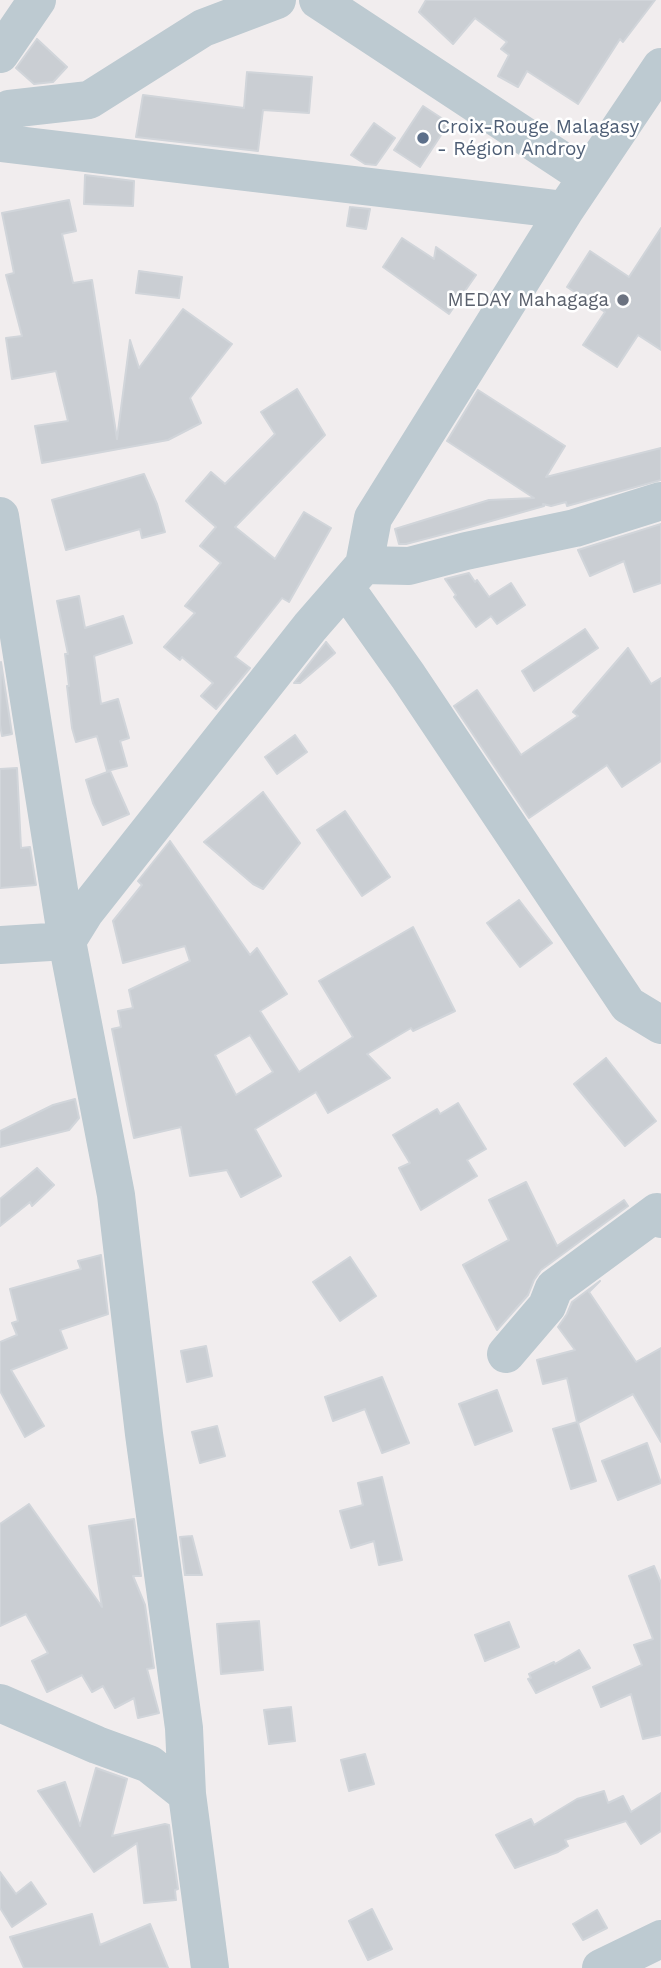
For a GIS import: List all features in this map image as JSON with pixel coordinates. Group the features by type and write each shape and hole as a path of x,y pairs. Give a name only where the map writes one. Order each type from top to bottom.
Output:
{"street":[{"path":"0,54 37,0"},
{"path":"2,122 89,100 203,28 277,0"},
{"path":"318,0 587,177"},
{"path":"67,940 85,912 301,638 355,576 373,518 565,210 661,67"},
{"path":"2,122 565,210"},
{"path":"355,576 575,528 661,501"},
{"path":"0,516 67,940 116,1195 144,1434 184,1728 187,1794 210,1968"},
{"path":"355,576 408,676 628,1005 661,1025"},
{"path":"0,945 67,940"},
{"path":"506,1354 547,1306 554,1288 657,1212 661,1219"},
{"path":"0,1703 97,1745 149,1764 187,1794"},
{"path":"601,1968 661,1940"}],"building":[{"path":"426,0 655,0 623,42 620,39 578,104 527,71 518,87 498,76 509,55 501,49 507,42 475,18 453,44 419,12"},
{"path":"37,39 67,67 53,82 34,84 16,68"},
{"path":"247,72 312,77 309,113 263,110 258,151 136,137 143,95 244,108"},
{"path":"423,106 449,123 420,167 394,150"},
{"path":"374,123 395,138 376,165 365,164 351,155"},
{"path":"85,175 134,181 133,206 84,204"},
{"path":"69,200 76,231 62,234 73,283 92,280 117,439 130,340 139,368 183,309 232,344 190,398 201,423 168,440 42,463 35,426 68,421 56,371 12,379 6,338 22,336 6,275 14,273 2,213"},
{"path":"350,207 370,209 366,229 347,226"},
{"name":"MEDAY Mahagaga","path":"661,228 661,350 638,335 617,367 583,345 605,312 567,287 590,251 629,277"},
{"path":"402,238 434,259 436,247 476,275 449,314 383,267"},
{"path":"139,271 182,277 179,298 136,293"},
{"path":"297,389 325,435 235,527 275,559 304,512 331,528 289,602 282,598 235,657 250,668 216,709 201,696 213,683 182,657 180,660 164,647 195,613 185,606 221,563 200,546 216,527 186,501 211,472 225,484 275,434 261,412"},
{"path":"478,390 565,446 546,477 661,448 661,480 567,506 566,502 551,506 543,504 544,506 463,529 399,544 395,529 489,500 534,498 447,441"},
{"path":"144,474 165,532 142,538 140,529 66,550 52,500"},
{"path":"661,524 661,583 634,592 624,561 590,576 578,550"},
{"path":"469,573 489,597 511,583 525,605 497,624 491,616 476,627 454,597 456,595 445,579"},
{"path":"79,596 85,628 123,616 132,643 94,656 101,704 118,699 129,738 120,741 127,766 107,771 97,736 76,742 72,728 65,654 68,654 57,601"},
{"path":"585,629 598,648 534,691 522,671"},
{"path":"326,642 335,653 300,683 294,683"},
{"path":"628,648 651,684 661,678 661,761 622,787 607,765 529,818 454,706 477,690 521,755 578,716 573,712"},
{"path":"1,662 12,734 2,736 0,725"},
{"path":"295,735 307,752 277,774 265,757"},
{"path":"17,768 21,848 30,847 36,885 0,888 0,769"},
{"path":"110,771 129,814 103,825 86,780"},
{"path":"263,792 300,843 263,889 253,884 204,842"},
{"path":"345,811 390,877 362,896 317,830"},
{"path":"170,841 250,955 257,948 287,994 260,1011 299,1072 353,1037 319,981 413,927 455,1011 413,1031 411,1028 367,1054 390,1078 328,1113 316,1092 255,1129 281,1176 241,1197 227,1170 190,1176 181,1127 134,1138 112,1029 121,1027 118,1011 133,1008 129,990 190,961 185,946 123,963 113,921 142,885 138,881","holes":["250,1035 273,1072 236,1095 215,1055"]},
{"path":"519,900 552,943 520,967 487,923"},
{"path":"606,1058 656,1121 625,1146 574,1084"},
{"path":"75,1099 79,1118 69,1130 0,1147 0,1131 53,1105"},
{"path":"458,1103 486,1149 467,1160 477,1176 421,1210 399,1168 410,1163 393,1135 437,1109 440,1114"},
{"path":"37,1168 54,1185 32,1206 30,1202 0,1226 0,1199"},
{"path":"526,1182 557,1246 624,1200 628,1206 541,1270 528,1295 497,1330 463,1265 509,1240 489,1200"},
{"path":"101,1255 108,1314 60,1330 67,1348 11,1370 44,1426 25,1437 0,1391 0,1342 17,1335 12,1323 18,1321 10,1289 81,1269 78,1261"},
{"path":"350,1257 376,1296 340,1321 313,1282"},
{"path":"600,1281 589,1292 636,1362 661,1348 661,1442 633,1394 578,1423 596,1481 571,1489 553,1429 577,1422 567,1378 543,1384 537,1360 575,1350 558,1327 572,1302"},
{"path":"206,1346 212,1376 187,1382 181,1351"},
{"path":"382,1377 409,1443 382,1453 365,1409 333,1421 325,1397"},
{"path":"497,1390 512,1431 475,1445 459,1404"},
{"path":"217,1426 225,1456 200,1463 192,1432"},
{"path":"647,1443 661,1483 618,1500 602,1461"},
{"path":"382,1477 402,1560 379,1565 374,1541 351,1548 340,1511 363,1505 358,1483"},
{"path":"29,1504 102,1607 89,1526 134,1519 141,1576 133,1576 145,1605 154,1668 147,1669 159,1713 138,1718 134,1698 115,1708 103,1686 92,1692 82,1675 47,1692 32,1661 48,1653 26,1614 0,1626 0,1524"},
{"path":"192,1536 202,1575 185,1575 180,1537"},
{"path":"654,1566 661,1583 661,1735 643,1739 631,1694 601,1707 593,1687 642,1665 634,1645 653,1639 629,1576"},
{"path":"259,1621 263,1670 221,1674 217,1624"},
{"path":"509,1622 519,1647 485,1661 475,1635"},
{"path":"579,1650 590,1668 536,1693 528,1679 531,1678 529,1674 554,1662 555,1664"},
{"path":"291,1707 295,1741 269,1744 264,1710"},
{"path":"365,1754 374,1784 349,1791 341,1760"},
{"path":"96,1768 127,1779 112,1836 169,1825 178,1889 175,1890 176,1900 144,1903 137,1843 94,1872 38,1791 65,1782 80,1826"},
{"path":"604,1791 608,1803 623,1796 631,1812 661,1793 661,1831 641,1844 626,1821 565,1840 568,1846 558,1852 515,1868 496,1835 531,1819 534,1825 577,1799"},
{"path":"0,1872 16,1894 31,1882 46,1904 12,1927 0,1908"},
{"path":"372,1909 392,1949 368,1960 349,1921"},
{"path":"597,1910 607,1928 583,1940 573,1924"},
{"path":"92,1914 100,1945 150,1924 168,1968 24,1968 10,1937"}],"place":[{"name":"Croix-Rouge Malagasy - Région Androy","path":"423,138"},
{"name":"MEDAY Mahagaga","path":"623,300"}]}
